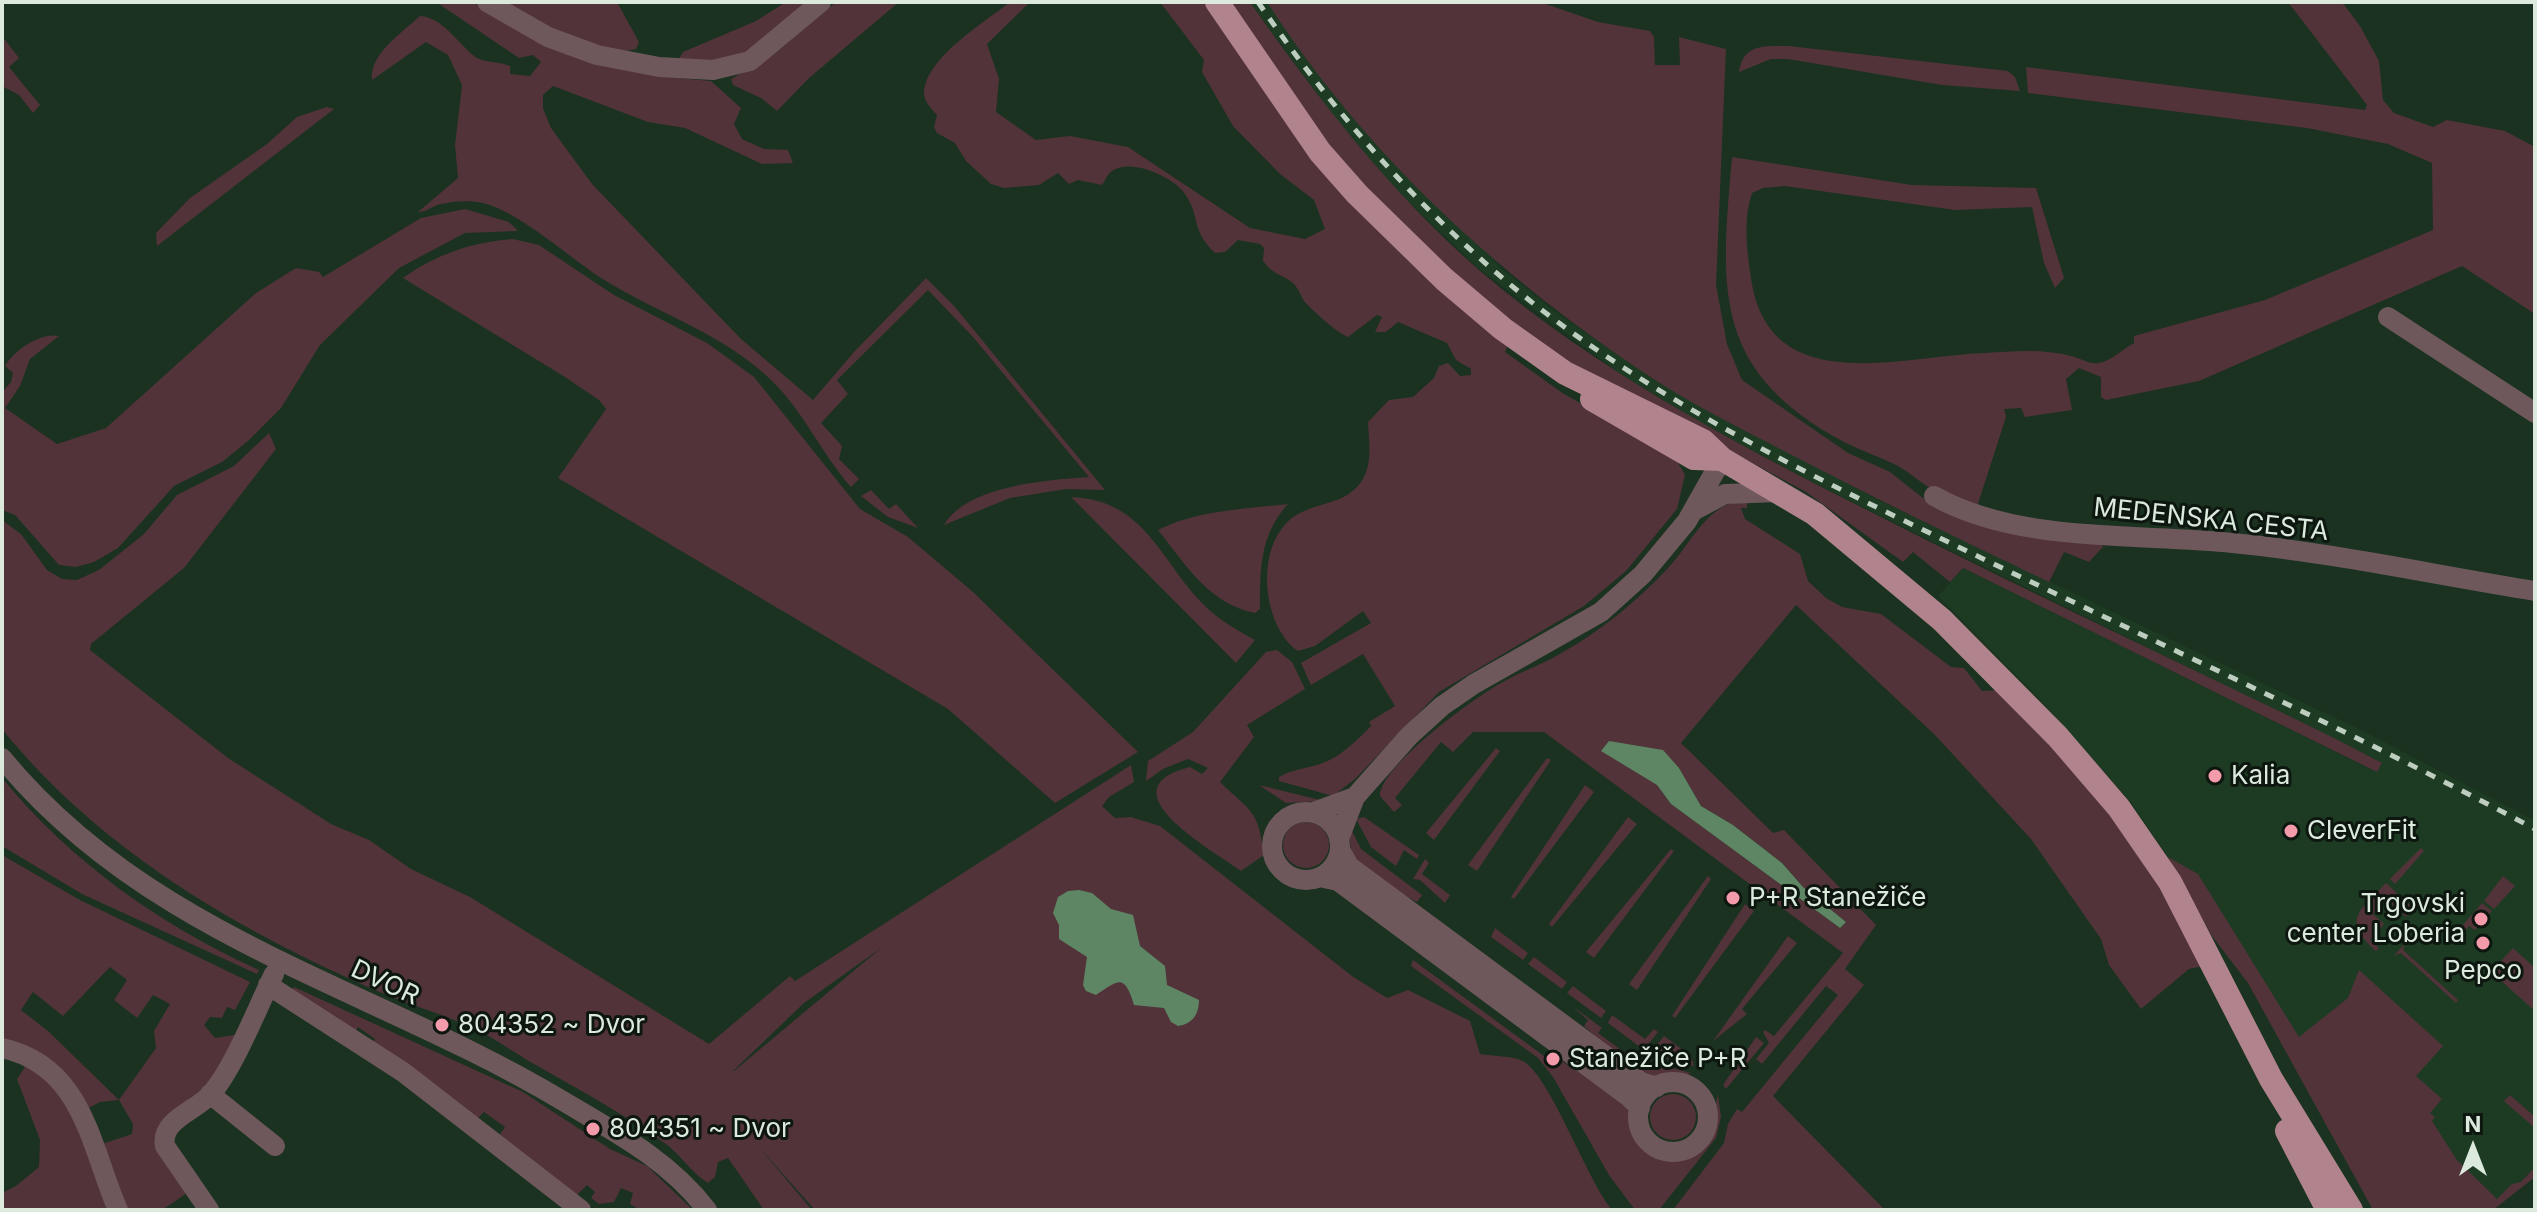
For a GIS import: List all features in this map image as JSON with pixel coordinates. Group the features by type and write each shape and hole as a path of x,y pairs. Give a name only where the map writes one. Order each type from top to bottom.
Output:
{"main road":[{"path":"1217,2 1284,103 1357,194 1444,279 1503,329 1565,373 1703,441 1722,459 1815,514 1869,555 1942,620 2098,781 2142,839 2187,912 2271,1079 2351,1210"},
{"path":"2271,1079 2279,1113 2328,1210"}],"street":[{"path":"487,2 548,37 597,55 659,67 713,70 750,61 821,2"},
{"path":"2388,317 2535,413"},
{"path":"1320,877 1333,866 1355,797 1409,736 1442,706 1495,671 1601,612 1643,574 1695,510 1722,459"},
{"path":"1695,510 1725,494 1781,493"},
{"name":"MEDENSKA CESTA","path":"1934,496 1968,512 2100,536 2245,544 2535,591"},
{"name":"DVOR","path":"2,758 64,823 126,873 203,923 279,963 507,1068 646,1151 682,1182 707,1210"},
{"path":"1355,797 1314,812 1298,812 1284,819 1274,832 1272,850 1285,873 1302,880 1320,877 1338,881 1640,1108"},
{"path":"1314,812 1333,825 1349,866 1641,1082 1657,1087 1678,1083 1690,1087 1701,1097 1708,1116 1701,1139 1681,1151 1658,1148 1641,1131 1640,1108 1657,1087"},
{"path":"209,1210 165,1146 163,1136 168,1127 210,1094 279,963"},
{"path":"268,985 403,1072 581,1210"},
{"path":"2,1048 34,1060 55,1073 73,1094 98,1150 118,1210"},
{"path":"210,1094 275,1146"}],"shaded area":[{"path":"436,2 472,2 507,23 655,76 711,81 741,108 734,124 742,139 764,149 788,150 793,163 762,164 685,128 648,122 553,86 543,95 543,108 551,128 592,184 741,339 813,400 854,352 926,278 955,307 1105,490 1066,489 1010,498 944,525 955,512 990,493 1031,483 1089,477 973,337 928,290 837,380 848,394 821,423 842,446 839,459 859,479 851,487 783,393 753,364 733,350 601,278 528,225 497,208 462,201 418,212 458,178 455,145 462,85 448,55 426,42 372,80 381,53 420,16 443,26 477,58 510,66 510,74 530,76 541,62 533,55 519,58"},
{"path":"498,2 617,2 639,42 636,49 618,51 582,44"},
{"path":"786,2 812,2 752,50 712,64 679,59 683,52 756,21"},
{"path":"836,2 899,2 809,78 777,111 761,98 733,85 731,79 773,55"},
{"path":"1010,2 1030,2 987,44 999,79 996,112 1036,140 1070,136 1128,147 1250,228 1305,239 1325,229 1314,200 1280,174 1233,126 1202,72 1204,60 1160,2 1204,2 1295,136 1508,344 1505,352 1561,392 1676,459 1685,475 1677,509 1626,571 1584,606 1439,692 1355,779 1333,796 1279,781 1279,777 1335,757 1371,726 1369,722 1395,706 1363,654 1311,685 1301,663 1371,623 1363,611 1315,646 1298,651 1278,627 1272,610 1268,593 1269,557 1283,527 1291,519 1339,499 1357,487 1368,464 1368,422 1389,400 1413,397 1434,378 1439,366 1448,363 1460,376 1471,375 1471,369 1456,360 1447,343 1398,322 1386,332 1375,332 1382,317 1377,315 1348,337 1343,334 1304,301 1294,284 1267,266 1263,261 1264,248 1260,244 1238,240 1225,252 1215,253 1202,237 1185,194 1171,181 1149,170 1137,167 1116,169 1102,185 1078,180 1069,184 1058,173 1039,185 1004,188 991,184 966,161 955,143 937,133 934,127 937,115 924,93 927,80 945,54"},
{"path":"1230,2 1250,2 1302,74 1385,177 1446,240 1479,270 1570,340 1716,431 1984,569 2330,736 2382,763 2377,772 1963,568 1950,582 1913,552 1903,562 1806,492 1588,374 1517,328 1439,263 1326,146"},
{"path":"1250,2 1267,2 1501,268 1553,310 1657,382 1878,500 2367,733 2535,821 2535,1172 2492,1210 2379,1210 2248,983 2212,936 2168,857 2131,802 2048,708 1938,596 1963,568 2376,772 2382,763 1818,485 1699,422 1622,375 1478,268 1395,189 1334,117"},
{"path":"1267,2 1540,2 1598,22 1650,31 1654,37 1655,65 1680,65 1679,37 1726,49 1716,285 1727,344 1742,380 1848,453 1890,472 1928,502 2102,544 2103,547 2089,562 2064,552 2049,582 1815,467 1655,380 1544,300 1441,211 1348,112"},
{"path":"2288,2 2342,2 2360,26 2379,61 2383,100 2394,113 2433,127 2447,120 2505,131 2535,147 2535,314 2462,266 2199,381 2106,400 2101,397 2101,377 2079,368 2066,379 2072,410 2025,417 2021,408 2004,409 2006,417 1977,507 1942,494 1896,465 1835,437 1795,410 1765,382 1745,351 1733,318 1727,283 1726,244 1732,157 1912,185 2036,188 2064,278 2055,288 2044,263 2032,207 1955,210 1785,186 1763,188 1752,193 1747,214 1747,246 1751,278 1762,316 1783,342 1810,356 1843,362 1878,363 2034,351 2100,363 2134,343 2134,336 2265,300 2433,230 2432,163 2388,144 2307,128 2028,93 2026,67 2365,110 2367,105"},
{"path":"2,36 19,58 9,67 40,105 33,113 19,95 2,86"},
{"path":"1789,46 2008,71 2015,77 2020,91 1942,85 1788,59 1771,59 1739,72 1741,63 1750,51"},
{"path":"327,107 334,109 157,246 156,233 190,198 267,144 297,117"},
{"path":"465,209 509,222 518,231 465,233 399,268 320,345 281,408 248,441 222,462 174,486 118,548 94,562 76,567 59,565 15,515 2,510 2,392 11,382 13,373 5,366 29,344 44,337 59,336 30,359 20,386 5,408 57,444 106,428 256,293 296,268 319,272 323,277 421,218"},
{"path":"513,239 539,245 614,295 707,343 754,377 860,509 908,537 973,592 1138,752 1055,803 948,709 558,478 606,409 599,400 565,377 403,278 428,262 455,251"},
{"path":"269,433 276,449 184,568 91,644 90,650 228,758 331,824 369,840 411,869 470,897 709,1044 790,976 795,981 1131,765 1134,782 1109,797 1102,806 1115,818 1131,817 1160,826 1352,976 1387,998 1408,990 1470,1021 1480,1054 1523,1061 1534,1070 1612,1210 815,1210 758,1146 812,1210 764,1210 728,1158 718,1162 715,1177 708,1183 647,1131 487,1035 323,966 271,940 172,882 82,812 40,772 2,729 2,520 21,534 47,570 62,579 77,580 99,570 144,534 177,495 234,466","holes":["881,948 734,1071 804,1003"]},
{"path":"871,490 889,509 896,504 918,528 888,517 861,496"},
{"path":"1071,497 1096,501 1117,509 1134,521 1204,605 1255,640 1236,663"},
{"path":"1736,501 1747,501 1747,508 1741,508 1745,519 1800,554 1808,581 1826,598 1842,607 1881,614 1951,667 1964,668 1982,691 2000,690 2058,751 2139,851 2204,966 2189,969 2141,1009 2109,965 2101,939 2031,839 1935,735 1796,605 1681,743 1773,833 1784,830 1876,925 1845,969 1864,985 1773,1096 1885,1210 1673,1210 1724,1143 1728,1124 1737,1109 1742,1112 1838,995 1826,986 1762,1064 1756,1059 1769,1043 1763,1032 1765,1030 1774,1036 1843,953 1544,732 1473,732 1453,752 1441,742 1395,798 1402,805 1394,812 1380,796 1384,783 1395,768 1431,733 1490,690 1556,656 1605,624 1656,580 1706,521","holes":["1679,768 1701,806 1733,825 1782,863 1803,887 1846,922 1840,928 1671,804 1657,785"]},
{"path":"1288,504 1267,540 1261,566 1260,609 1255,613 1224,601 1211,592 1158,530 1205,514"},
{"path":"1277,650 1292,662 1305,689 1247,725 1254,737 1220,782 1252,813 1259,829 1264,855 1241,871 1188,834 1159,804 1157,789 1166,777 1190,767 1202,774 1208,768 1188,759 1163,769 1146,781 1148,761 1193,732 1266,652"},
{"path":"1609,741 1663,750 1679,768 1701,806 1733,825 1782,863 1803,887 1846,922 1840,928 1671,804 1657,785 1601,751"},
{"path":"1496,748 1500,751 1434,840 1426,833"},
{"path":"1547,758 1551,760 1477,871 1468,865"},
{"path":"2,778 57,837 119,889 187,933 259,970 257,974 82,894 2,846"},
{"path":"1259,785 1324,801 1286,803"},
{"path":"1585,785 1594,792 1514,899 1511,897"},
{"path":"1364,817 1419,855 1417,859 1404,850 1396,866 1371,847 1356,819"},
{"path":"1628,817 1637,824 1552,927 1549,924"},
{"path":"1306,822 1322,829 1329,845 1322,861 1306,868 1290,861 1283,845 1290,829"},
{"path":"1351,829 1361,849 1422,895 1417,902 1360,866 1350,843"},
{"path":"2421,848 2424,851 2395,884 2390,879"},
{"path":"1671,849 1674,851 1594,958 1586,952"},
{"path":"2,855 80,900 250,982 235,1010 227,1007 222,1018 210,1017 204,1025 215,1038 240,1034 215,1079 163,1124 190,1191 162,1210 122,1210 99,1145 132,1134 133,1124 119,1100 100,1102 85,1110 2,1045","holes":["110,967 127,980 114,1000 137,1018 153,995 170,1004 154,1031 156,1048 119,1100 48,1031 21,1010 33,992 63,1016"]},
{"path":"2168,857 2198,874 2299,1037 2348,998 2359,970 2443,1046 2416,1076 2442,1099 2430,1113 2457,1160 2497,1199 2512,1184 2521,1182 2535,1167 2535,1177 2493,1210 2373,1210 2248,983 2212,936"},
{"path":"1425,859 1429,863 1422,874 1450,895 1445,903 1420,880 1413,879"},
{"path":"1708,876 1711,879 1637,990 1629,984"},
{"path":"2503,876 2515,886 2494,909 2484,901"},
{"path":"2386,883 2413,908 2406,917 2387,900 2373,914 2384,924 2370,940 2379,948 2376,951 2359,931 2358,916"},
{"path":"1068,891 1092,893 1111,909 1133,915 1140,946 1165,966 1167,985 1199,1000 1198,1010 1191,1021 1178,1026 1171,1022 1164,1008 1134,1005 1127,988 1120,982 1096,995 1086,991 1083,985 1087,957 1059,939 1059,925 1053,913 1058,897"},
{"path":"2482,903 2492,911 2475,930 2469,926 2466,930 2462,926"},
{"path":"1745,904 1754,911 1675,1018 1672,1016"},
{"path":"1495,928 1528,953 1523,960 1491,937"},
{"path":"1788,936 1797,943 1742,1009 1747,1014 1713,1041"},
{"path":"2405,943 2403,950 2458,1000 2456,1003 2401,953 2394,956"},
{"path":"2513,948 2535,968 2535,1011 2491,972"},
{"path":"1534,957 1567,982 1562,989 1528,964"},
{"path":"1413,960 1555,1064 1559,1059 1608,1090 1628,1110 1636,1136 1650,1152 1671,1159 1691,1155 1700,1149 1713,1131 1718,1095 1721,1117 1716,1138 1659,1210 1635,1210 1609,1175 1553,1077 1538,1058 1411,966"},
{"path":"1573,986 1606,1011 1601,1018 1567,993"},
{"path":"294,987 523,1092 610,1149 647,1166 693,1210 640,1210 630,1204 633,1193 621,1188 614,1202 599,1204 591,1198 595,1192 587,1185 574,1198 498,1137 505,1127 484,1112 477,1119 407,1063 371,1046 375,1039 358,1027 355,1033 289,992"},
{"path":"1571,1005 1602,1028 1598,1033 1644,1067 1649,1062 1691,1073 1675,1078 1645,1074 1619,1057 1584,1026 1588,1020"},
{"path":"1612,1015 1645,1039 1654,1029 1658,1032 1644,1050 1608,1023"},
{"path":"1664,1036 1691,1056 1694,1066 1650,1054"},
{"path":"1756,1037 1764,1043 1726,1089 1723,1085"},
{"path":"29,1061 70,1096 113,1210 2,1210 2,1193 39,1167 40,1140 17,1079"},
{"path":"1673,1094 1689,1101 1696,1117 1689,1133 1673,1140 1657,1133 1650,1117 1657,1101"},
{"path":"2510,1095 2535,1117 2535,1128 2504,1101"}],"railway":[{"path":"1258,2 1351,125 1456,237 1534,304 1637,377 1801,470 2325,723 2535,829"}],"place":[{"name":"Kalia","path":"2215,776"},
{"name":"CleverFit","path":"2291,831"},
{"name":"P+R Stanežiče","path":"1733,898"},
{"name":"Trgovski center Loberia","path":"2481,919"},
{"name":"Pepco","path":"2483,943"},
{"name":"804352 ~ Dvor","path":"442,1025"},
{"name":"Stanežiče P+R","path":"1553,1059"},
{"name":"804351 ~ Dvor","path":"593,1129"}]}
